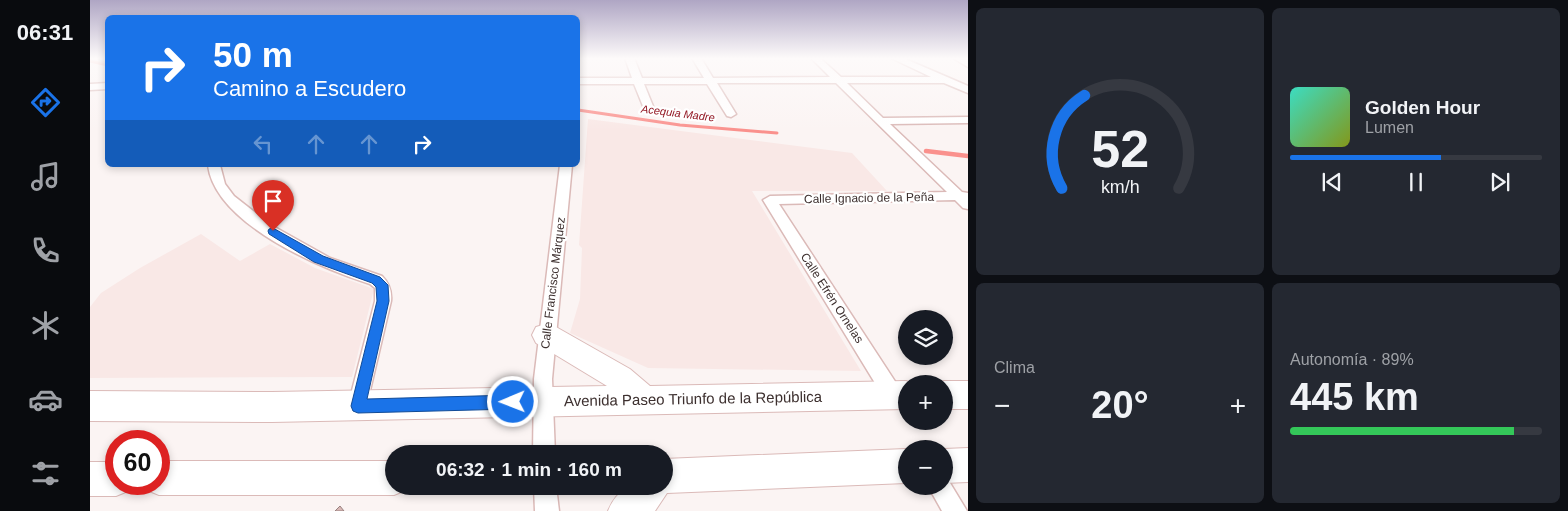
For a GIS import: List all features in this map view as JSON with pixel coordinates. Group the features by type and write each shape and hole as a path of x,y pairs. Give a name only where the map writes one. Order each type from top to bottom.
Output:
{"main road":[{"path":"546,335 619,378 642,399"},
{"path":"953,395 968,394"},
{"name":"Avenida Paseo Triunfo de la República","path":"90,406 358,406 898,395"},
{"path":"953,466 968,465"},
{"path":"673,476 898,466"},
{"path":"170,478 385,478"},
{"path":"90,479 105,479"},
{"path":"626,511 645,495"}],"street":[{"path":"629,82 731,82"},
{"path":"638,82 650,111"},
{"path":"711,82 731,114"},
{"path":"840,82 919,159 965,199"},
{"path":"951,82 968,90"},
{"path":"90,87 105,86"},
{"path":"881,121 968,120"},
{"path":"214,167 216,179 222,190 231,201 257,221 318,259 376,280 382,285 383,301 358,406"},
{"name":"Calle Francisco Márquez","path":"544,445 543,401 546,335 554,285 566,167"},
{"name":"Calle Ignacio de la Peña","path":"770,200 965,199"},
{"name":"Calle Efrén Ornelas","path":"770,200 898,392"},
{"path":"546,495 547,511"},
{"path":"945,495 956,511"}],"shaded area":[{"path":"588,119 852,153 887,191 752,191 861,371 648,368 570,333 580,299 582,248 579,245"},
{"path":"201,234 240,261 270,244 315,268 374,289 352,377 90,378 90,307 101,293 140,268"}],"building":[{"path":"340,506 344,511 335,511"}],"waterway":[{"name":"Acequia Madre","path":"580,110 680,125 777,133"},
{"name":"Acequia Madre","path":"926,151 968,156"}],"route":[{"path":"273,231 318,259 376,280 382,285 384,291 383,301 358,406 513,402"}]}
